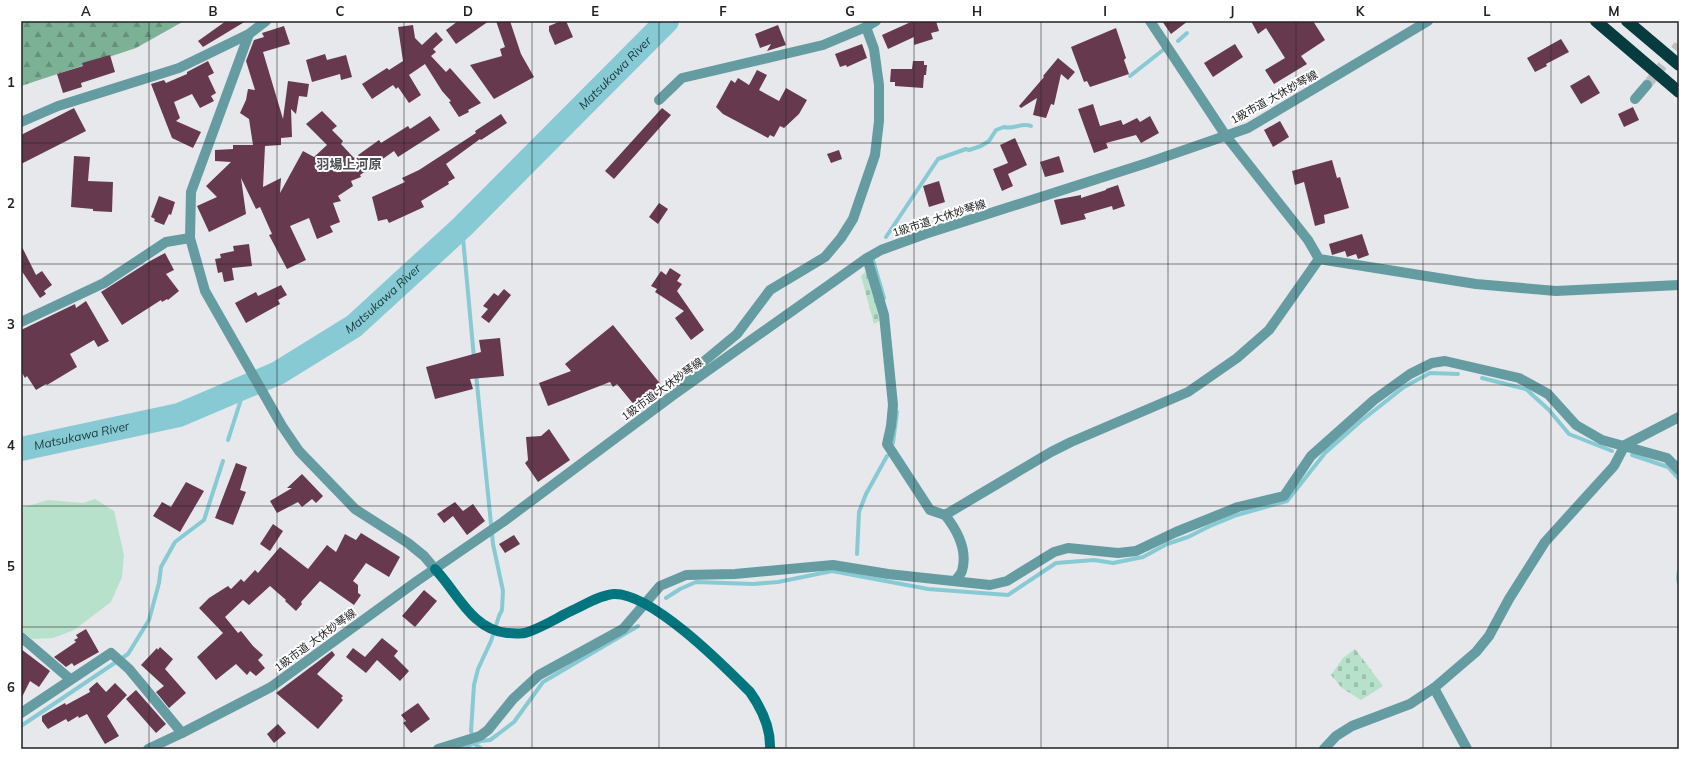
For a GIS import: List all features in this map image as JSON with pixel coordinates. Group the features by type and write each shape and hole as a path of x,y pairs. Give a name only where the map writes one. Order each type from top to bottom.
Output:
{"highway":[{"path":"1596,21 1679,92"},
{"path":"1627,21 1679,65"}],"street":[{"path":"21,122 58,106 179,68 249,34 266,21"},
{"path":"659,100 682,78 823,45 866,27 876,21"},
{"path":"1150,21 1226,136 1308,240 1319,259"},
{"name":"1級市道 大休妙琴線","path":"148,749 271,687 503,522 672,396 880,250 925,234 1148,163 1248,128 1428,21"},
{"path":"672,396 682,381 737,334 770,290 825,257 841,238 853,219 875,155 879,121 879,85 874,49 866,27"},
{"path":"249,34 191,192 190,238 196,264 205,291 278,421 299,451 355,509 408,543 424,556 478,622 488,628 500,632 524,633 598,598 614,594 626,596 646,604 685,633 750,692 758,703 764,716 769,731 770,749"},
{"path":"1635,99 1647,85"},
{"path":"21,322 104,283 166,242 190,238"},
{"path":"867,258 884,316 893,405 891,426 886,444 930,510 945,515 953,525 961,540 963,556 962,571 955,581"},
{"path":"1319,259 1476,284 1556,291 1679,285"},
{"path":"945,515 1058,448 1188,392 1237,358 1269,330 1319,259"},
{"path":"438,749 457,746 469,739 480,736 488,730 513,699 539,675 623,629 660,586 686,575 735,574 833,565 888,574 990,585 1007,580 1054,552 1068,548 1118,553 1136,551 1176,532 1238,507 1284,496 1311,456 1374,400 1410,374 1432,363 1445,362 1519,378 1548,394 1576,424 1602,440 1625,445 1667,458 1679,470"},
{"path":"1324,749 1336,736 1352,726 1410,704 1434,688 1476,652 1488,636 1509,599 1545,542 1614,466 1625,445 1679,417"},
{"path":"21,637 70,679"},
{"path":"21,713 111,653 125,666 182,733"},
{"path":"1434,688 1467,749"}],"green space":[{"path":"21,21 184,21 136,48 21,86"},
{"path":"867,270 881,320 874,324 861,276"},
{"path":"95,499 114,511 124,555 122,577 111,602 74,630 53,638 32,639 21,630 21,508 48,500 83,503"},
{"path":"1355,649 1383,686 1361,700 1342,688 1331,675 1343,658"}],"building":[{"path":"226,21 246,21 203,47 198,41"},
{"path":"458,21 489,21 456,44 446,30"},
{"path":"496,21 510,21 521,54 534,77 494,99 470,65 502,56 500,49 505,47"},
{"path":"561,21 566,21 573,37 555,45 549,31 549,26"},
{"path":"913,21 936,21 939,31 931,33 933,39 914,45 914,37 888,49 882,35"},
{"path":"1162,21 1188,21 1171,34"},
{"path":"1251,21 1313,21 1325,40 1301,56 1307,64 1274,84 1265,70 1285,58 1266,28 1258,34"},
{"path":"413,25 415,38 422,45 436,32 443,40 433,49 436,52 431,56 446,72 450,68 481,103 459,117 449,102 451,101 442,91 425,64 409,75 421,95 409,103 398,87 396,89 393,85 372,99 362,84 387,68 389,70 403,61 398,27"},
{"path":"778,25 786,45 767,51 771,44 760,48 755,34"},
{"path":"284,26 290,44 263,52 283,119 288,81 309,84 307,97 299,96 296,114 291,109 292,137 281,138 281,145 265,146 263,187 281,178 280,193 303,151 314,157 327,145 306,124 322,111 337,126 332,130 343,141 341,144 354,158 379,140 381,143 408,126 410,129 430,116 440,130 398,157 394,151 360,175 361,177 351,181 353,186 338,196 341,201 333,203 340,222 330,226 333,232 317,239 309,218 290,226 306,260 287,269 269,235 272,234 260,207 256,209 241,178 246,214 209,232 197,206 217,197 206,186 231,162 215,161 215,150 233,149 233,145 253,145 249,119 240,113 246,100 248,89 255,90 246,61 254,40 264,37 262,33"},
{"path":"1116,28 1126,58 1124,60 1129,74 1090,87 1087,81 1084,82 1071,47"},
{"path":"1561,39 1569,52 1546,64 1547,66 1535,72 1527,58"},
{"path":"862,44 867,58 847,67 846,65 840,67 835,54"},
{"path":"1235,44 1243,57 1213,77 1204,63"},
{"path":"325,54 327,60 346,55 352,77 341,80 340,74 312,82 306,60"},
{"path":"110,55 115,72 81,83 82,87 63,93 57,74 83,66 82,63"},
{"path":"1058,58 1075,72 1068,80 1061,74 1054,105 1051,104 1046,118 1033,115 1037,98 1021,108 1019,106"},
{"path":"208,61 214,73 208,76 216,93 211,96 214,101 200,108 192,94 174,102 180,118 176,121 201,132 193,148 172,138 151,84 164,80 166,83 187,74 187,72"},
{"path":"913,61 924,61 924,65 927,65 926,75 924,75 923,88 895,86 895,82 890,82 891,69 912,69"},
{"path":"757,70 767,75 759,90 779,101 786,88 807,100 799,114 784,128 780,126 774,137 770,135 768,138 723,114 716,107 731,80 735,83 738,78 749,85"},
{"path":"1589,75 1600,93 1581,104 1570,86"},
{"path":"1093,104 1100,126 1121,120 1123,125 1137,118 1140,122 1150,116 1159,133 1141,143 1136,135 1106,143 1108,148 1094,153 1078,109"},
{"path":"1633,107 1639,120 1624,127 1618,114"},
{"path":"74,108 86,131 21,164 21,135"},
{"path":"662,108 671,115 614,179 605,171"},
{"path":"501,114 507,123 481,140 480,139 446,164 455,178 448,182 449,184 421,201 424,207 389,223 387,219 378,221 372,197 405,182 402,178 419,170 476,133 475,131"},
{"path":"1280,121 1289,137 1273,147 1264,130"},
{"path":"1015,138 1027,165 1008,174 1013,186 1002,191 993,169 1008,163 1000,145"},
{"path":"839,150 842,159 831,163 827,154"},
{"path":"74,156 90,157 88,181 113,182 112,212 93,211 93,209 71,207"},
{"path":"1059,156 1064,172 1045,177 1040,162"},
{"path":"1332,160 1337,178 1340,177 1349,208 1324,215 1325,223 1315,226 1304,182 1295,185 1292,171"},
{"path":"939,181 945,202 929,207 923,186"},
{"path":"1118,185 1125,206 1113,210 1112,206 1084,214 1086,219 1061,225 1054,200 1081,195 1081,198"},
{"path":"159,196 175,202 171,215 169,214 164,225 154,221 155,219 151,217"},
{"path":"659,203 668,209 658,224 649,217"},
{"path":"1362,234 1369,255 1358,259 1356,254 1347,257 1345,251 1332,255 1329,244"},
{"path":"249,244 252,266 232,268 234,280 224,282 222,272 218,273 215,259 221,258 220,254 234,251 233,246"},
{"path":"21,245 36,275 42,271 52,285 44,291 46,294 40,298 21,270"},
{"path":"165,253 174,270 166,274 179,291 168,300 167,299 162,302 161,300 122,325 101,292"},
{"path":"670,268 681,275 677,281 682,284 677,291 704,330 691,340 675,318 684,311 655,292 657,289 651,286 661,271 666,275"},
{"path":"281,285 287,295 278,300 280,304 246,323 235,303 256,292 258,296"},
{"path":"504,289 511,295 489,323 481,317 488,309 483,306 494,293 498,296"},
{"path":"86,301 109,341 98,347 94,340 70,354 77,367 36,390 27,376 25,378 21,371 21,330 75,304 76,308"},
{"path":"613,325 666,391 640,412 617,384 613,387 610,382 548,406 539,383 571,371 565,364"},
{"path":"500,338 504,376 470,379 473,389 435,399 426,367 481,352 479,340"},
{"path":"549,429 570,460 538,482 525,463 528,460 526,437 541,436"},
{"path":"236,463 247,467 240,490 246,492 233,525 215,518"},
{"path":"302,474 323,496 316,503 312,499 302,507 298,502 277,513 270,501 292,488 287,488"},
{"path":"186,482 204,491 180,532 153,516 162,502 171,507"},
{"path":"455,502 463,511 473,504 485,521 467,535 453,516 444,523 437,514"},
{"path":"273,524 283,531 270,551 260,544"},
{"path":"361,533 400,557 389,577 366,563 353,581 358,585 358,593 361,595 354,605 320,581 301,602 302,604 296,611 270,586 249,605 243,600 225,617 238,633 241,631 253,646 263,655 258,660 265,668 256,676 250,671 247,675 236,664 216,680 197,657 223,633 199,608 209,598 228,586 231,589 241,579 244,582 255,570 258,573 280,547 308,569 327,545 336,552 345,534 356,540"},
{"path":"514,535 520,544 505,553 499,544"},
{"path":"424,590 437,601 415,627 402,616"},
{"path":"86,629 99,652 74,666 72,663 66,667 54,657 76,642 74,640 78,638 76,635"},
{"path":"382,638 398,651 394,656 409,671 400,681 377,660 366,673 346,657 353,648 365,657"},
{"path":"160,647 173,659 165,669 186,693 169,708 156,692 164,686 141,665 157,648 158,650"},
{"path":"21,649 50,671 39,687 30,681 21,699"},
{"path":"332,651 335,655 317,674 343,696 341,698 343,700 318,729 276,693"},
{"path":"97,682 106,692 115,683 127,695 107,716 119,736 105,744 87,714 79,718 78,716 68,722 66,719 48,729 42,721 42,716 65,703 66,705 90,692 89,689"},
{"path":"136,690 166,724 156,733 126,699"},
{"path":"418,703 430,719 411,733 403,723 406,721 401,715"},
{"path":"278,724 286,733 274,743 267,734"}],"waterway":[{"name":"Matsukawa River","path":"21,449 179,415 278,373 354,326 462,227 667,21"},
{"path":"1178,41 1187,33"},
{"path":"1130,76 1163,50"},
{"path":"886,237 938,159 966,149 969,150 981,146 989,141 996,130 1004,127 1011,128 1024,125 1031,126"},
{"path":"462,227 474,358"},
{"path":"873,260 884,298"},
{"path":"666,598 680,589 696,582 753,584 778,582 832,571 928,589 1008,595 1056,563 1094,560 1113,563 1143,557 1167,544 1188,537 1237,515 1287,501 1325,453 1361,421 1404,387 1430,373 1458,374"},
{"path":"473,738 471,731 474,685 478,669 491,641 502,610 503,591 493,544 476,374"},
{"path":"1482,378 1526,389 1549,410 1569,434 1612,451"},
{"path":"228,440 245,387"},
{"path":"893,443 897,412"},
{"path":"1632,455 1668,467 1679,479"},
{"path":"857,554 859,512 866,494 887,456"},
{"path":"21,726 128,654 149,620 159,583 161,567 175,542 204,520 223,461"},
{"path":"1679,571 1679,584"},
{"path":"460,749 481,741 490,740 514,722 543,682 638,626"},
{"path":"476,745 482,749"}],"tunnel":[{"path":"1647,85 1679,45"}],"district":[{"name":"羽場上河原","path":"349,164"}]}
